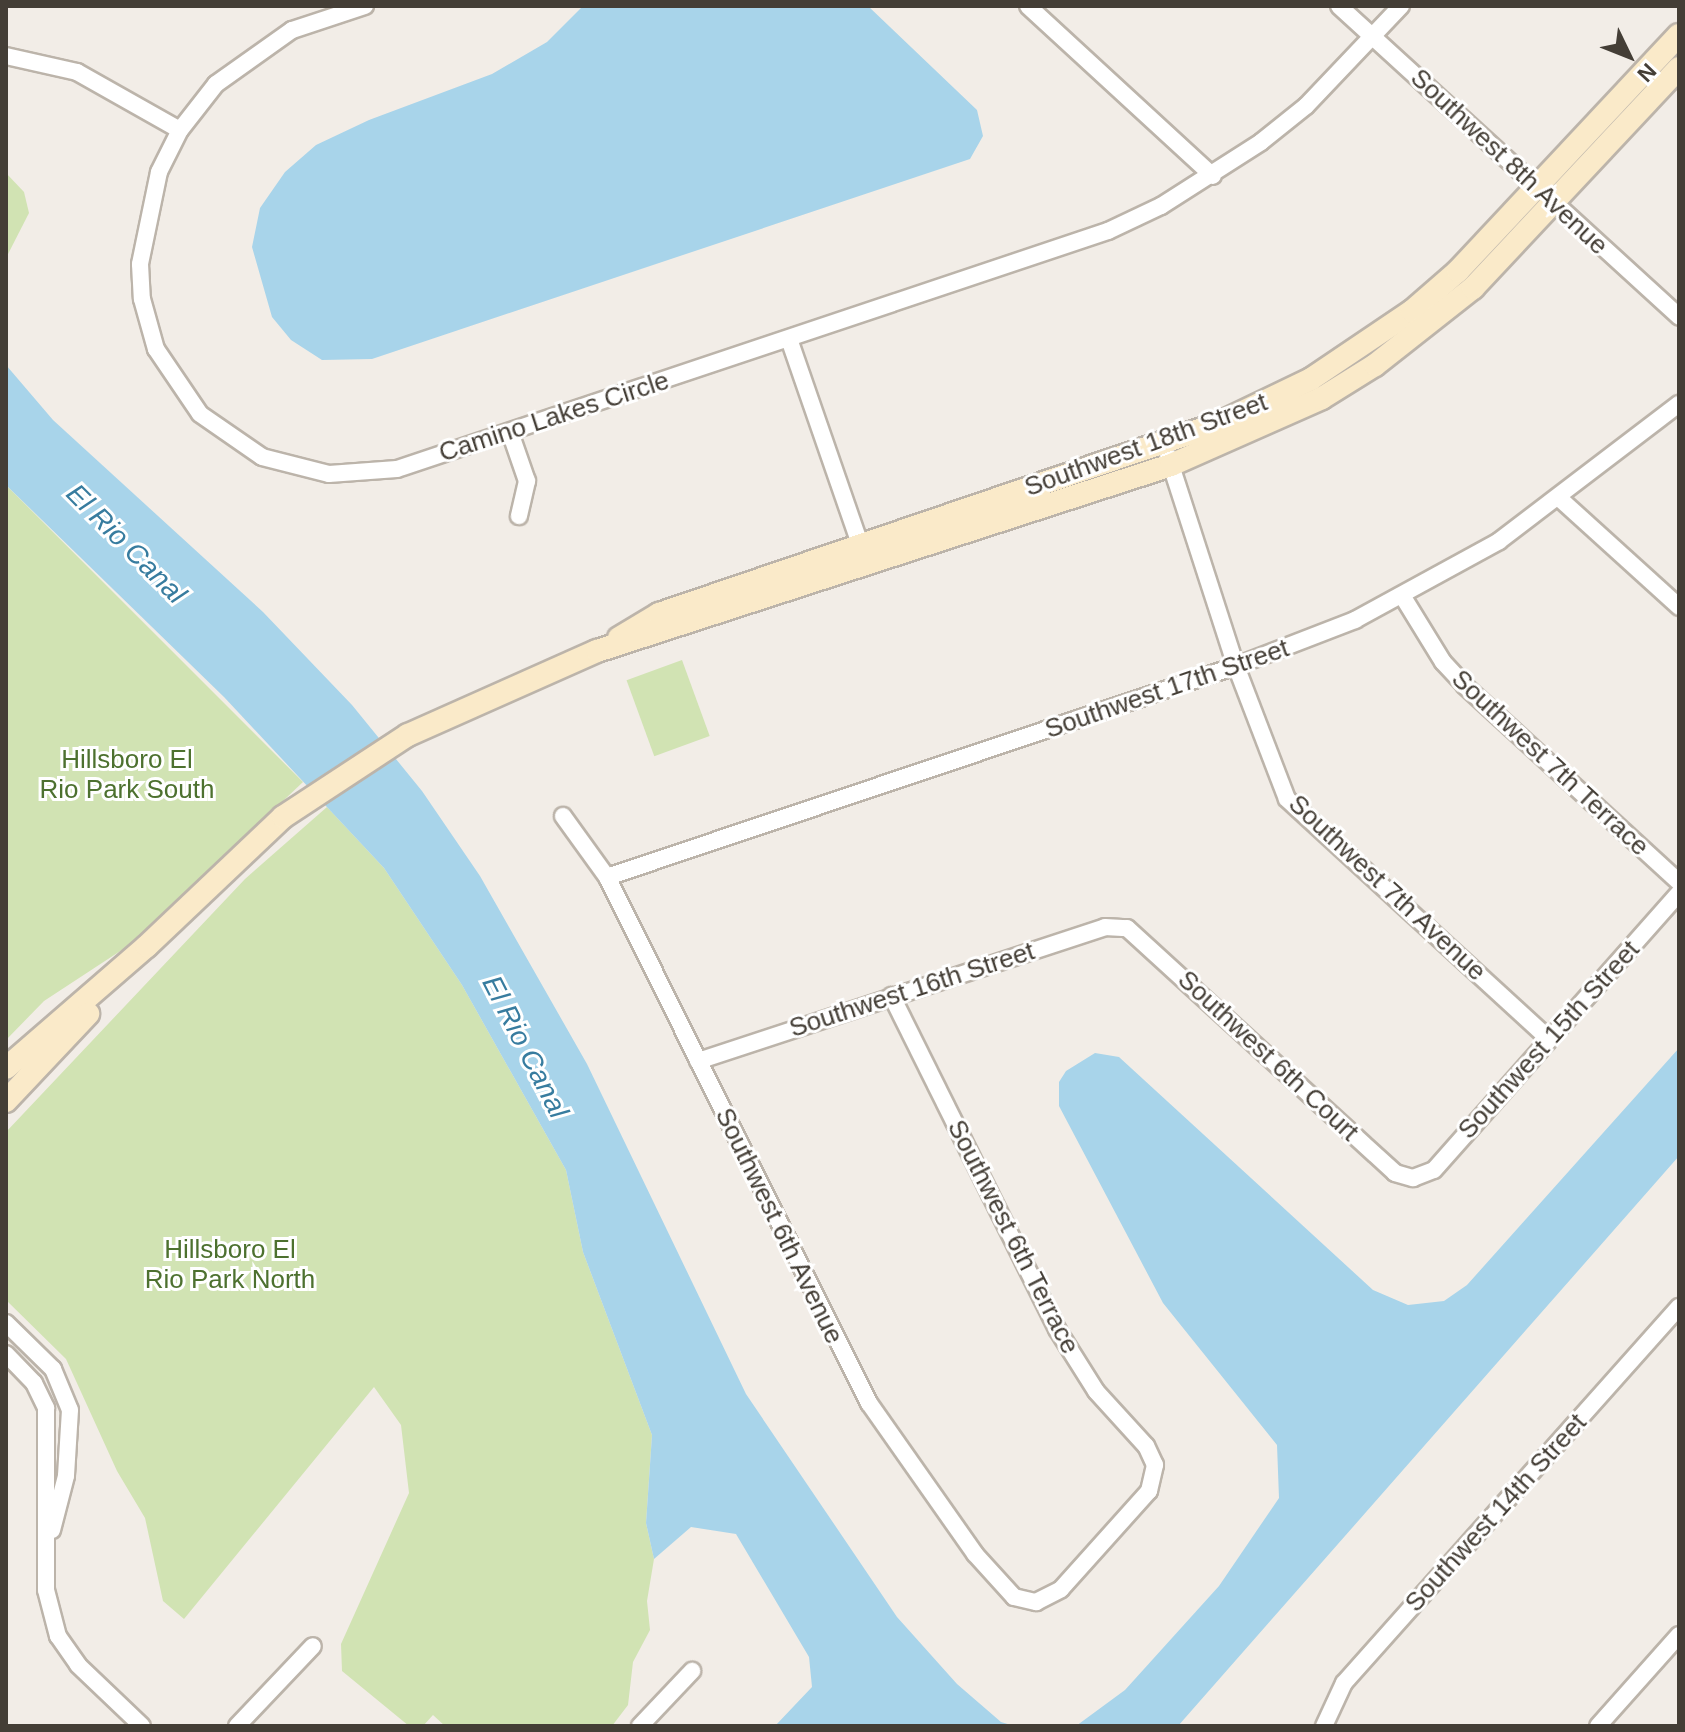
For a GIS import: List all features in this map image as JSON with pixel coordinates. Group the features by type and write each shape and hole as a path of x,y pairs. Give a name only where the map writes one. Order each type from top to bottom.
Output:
{"main road":[{"name":"Southwest 18th Street","path":"6,1068 147,946 283,817 408,735 597,651 864,556 1167,454 1285,418 1375,365 1473,288 1679,35"},
{"name":"Southwest 18th Street","path":"1546,197 1679,68"},
{"name":"Southwest 18th Street","path":"6,1101 147,946"}],"street":[{"name":"Camino Lakes Circle","path":"365,6 321,18 265,45 216,84 180,130 149,202 140,282 148,326 163,364 205,419 262,457 295,469 341,475 397,469 510,432 1072,245 1161,206 1213,176 1306,106 1401,6"},
{"path":"1028,6 1213,176"},
{"name":"Southwest 8th Avenue","path":"1339,6 1679,317"},
{"path":"6,56 77,72 180,130"},
{"path":"789,339 864,556"},
{"name":"Southwest 17th Street","path":"607,877 1236,666 1403,597 1559,498 1679,404"},
{"path":"510,432 527,481 519,516"},
{"name":"Southwest 7th Avenue","path":"1167,454 1236,666 1287,799 1549,1039"},
{"path":"1559,498 1679,607"},
{"name":"Southwest 7th Terrace","path":"1403,597 1443,662 1465,686 1679,882"},
{"name":"Southwest 6th Avenue","path":"563,816 607,877 840,1349 901,1455 984,1565 1014,1597 1036,1602"},
{"name":"Southwest 15th Street","path":"1413,1178 1434,1170 1679,893"},
{"name":"Southwest 16th Street","path":"698,1061 1105,927 1127,928"},
{"name":"Southwest 6th Court","path":"1127,928 1395,1173 1413,1178"},
{"name":"Southwest 6th Terrace","path":"892,996 1057,1329 1096,1391 1146,1446 1155,1465 1149,1491 1061,1589 1036,1602"},
{"name":"Southwest 14th Street","path":"1324,1726 1344,1683 1679,1307"},
{"path":"6,1323 53,1369 64,1389 71,1424 66,1476 48,1547"},
{"path":"6,1354 34,1383 48,1424 46,1590 58,1636 78,1665 142,1726"},
{"path":"48,1424 71,1424"},
{"path":"45,1477 66,1476"},
{"path":"1598,1726 1679,1635"},
{"path":"237,1726 313,1646"},
{"path":"640,1726 692,1671"}],"green space":[{"path":"6,173 24,192 29,213 6,258"},
{"name":"Hillsboro El Rio Park South","path":"6,485 303,782 134,942 44,1001 6,1040"},
{"path":"682,660 710,736 654,756 627,680"},
{"name":"Hillsboro El Rio Park North","path":"327,807 384,868 462,985 566,1170 583,1252 652,1435 646,1523 654,1559 647,1601 650,1630 633,1662 628,1705 612,1726 445,1726 433,1715 423,1726 409,1726 342,1671 341,1644 409,1493 401,1425 374,1387 184,1619 163,1601 145,1518 117,1471 66,1359 6,1300 6,1132 245,879"}],"water":[{"path":"583,6 868,6 977,110 983,136 970,159 372,359 322,360 291,340 272,317 252,247 260,208 285,172 316,145 369,120 492,74 547,42"},
{"name":"El Rio Canal","path":"6,365 53,420 263,612 352,705 422,791 480,876 587,1064 746,1394 897,1617 957,1684 1001,1722 1014,1726 775,1726 812,1687 809,1657 736,1534 691,1527 654,1559 646,1523 652,1435 583,1252 566,1170 462,985 384,868 224,697 6,485"},
{"path":"1679,1048 1679,1156 1178,1726 1076,1726 1125,1690 1219,1586 1279,1498 1277,1445 1163,1303 1059,1106 1059,1082 1066,1071 1095,1053 1119,1057 1373,1290 1408,1305 1444,1301 1467,1285"}]}
